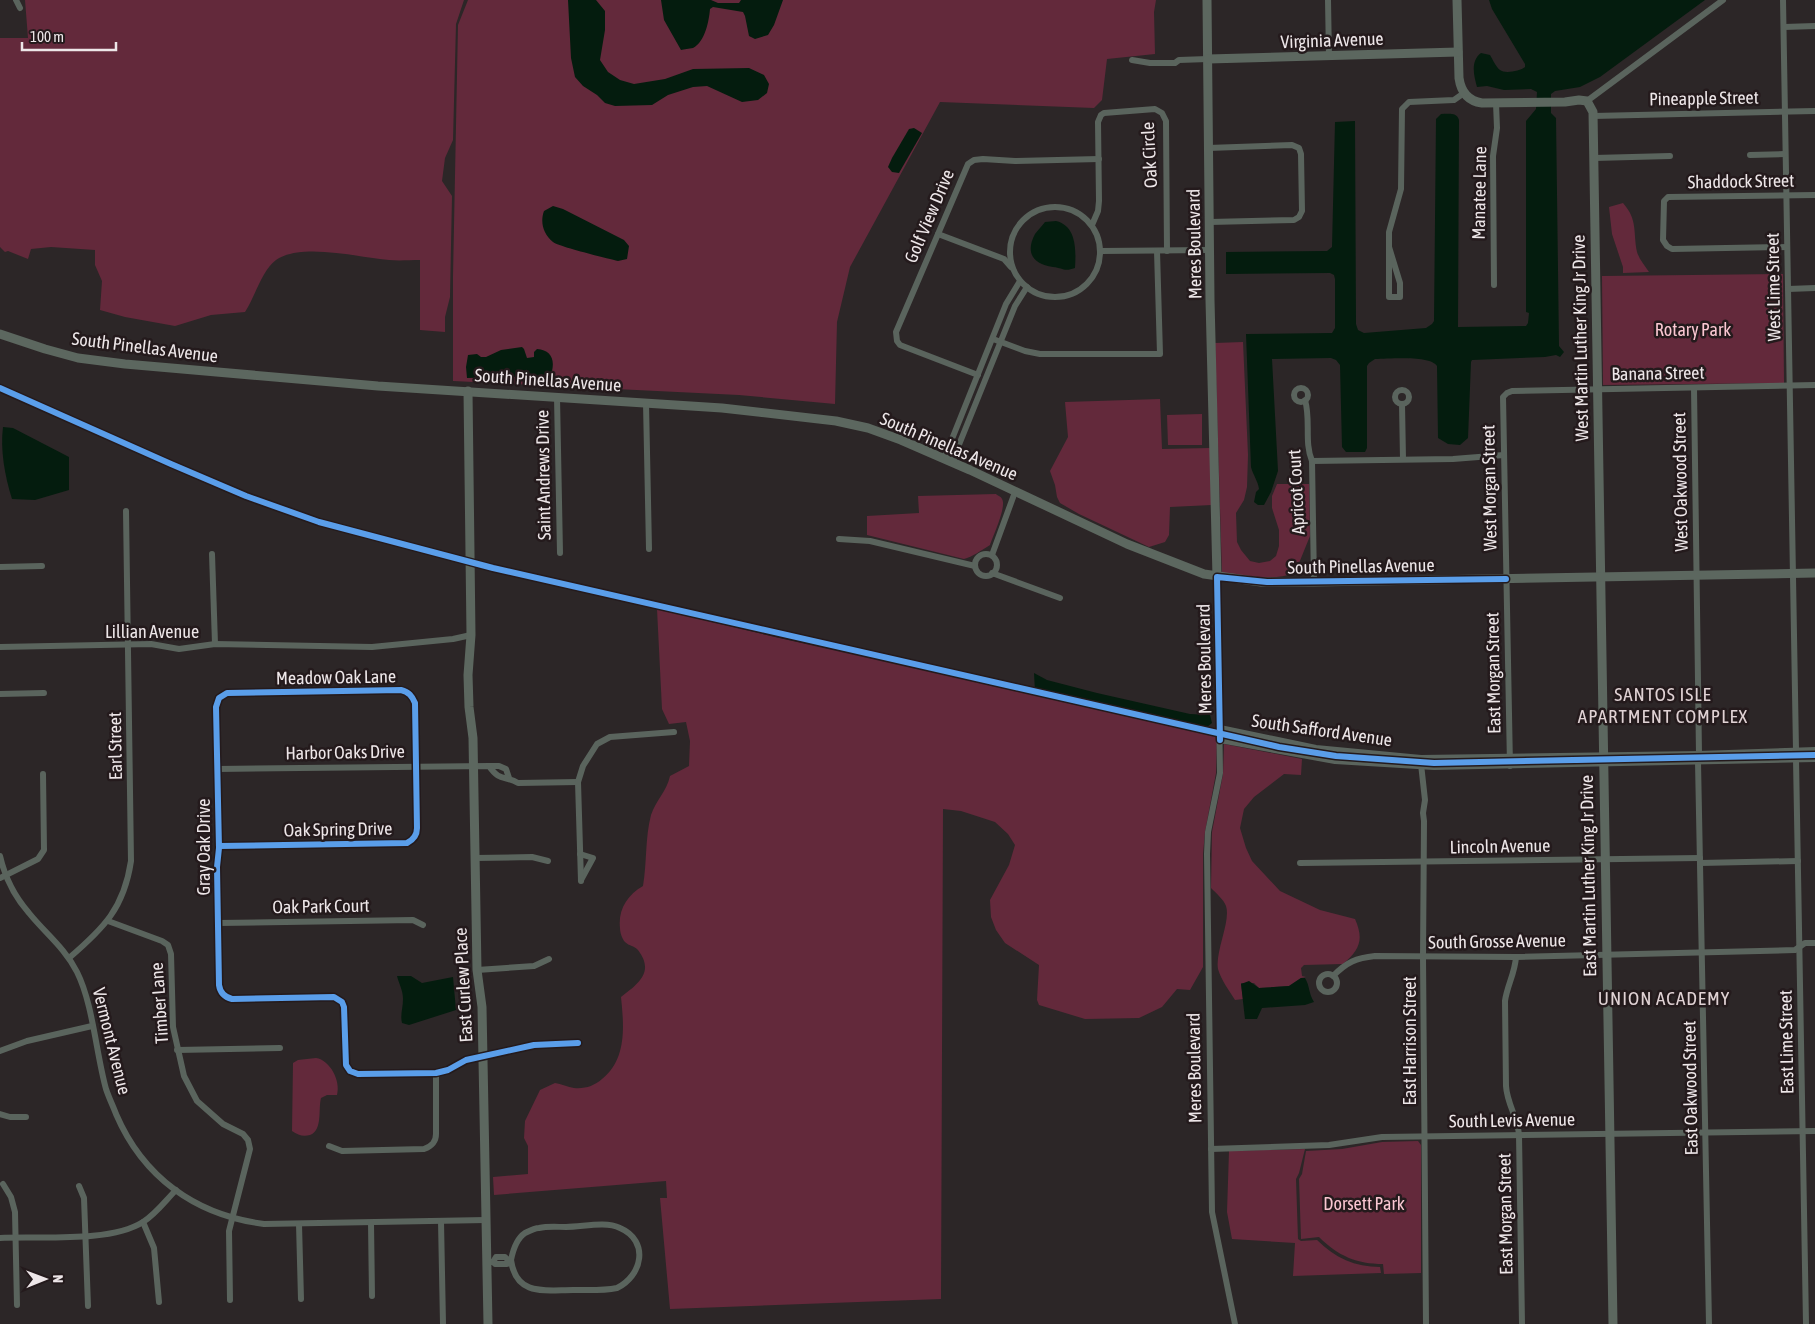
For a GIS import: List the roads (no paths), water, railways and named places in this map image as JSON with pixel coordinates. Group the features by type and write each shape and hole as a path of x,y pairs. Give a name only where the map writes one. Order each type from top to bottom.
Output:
{"street":[{"path":"16,0 20,8"},
{"name":"Meres Boulevard","path":"1207,0 1208,148 1220,728 1220,773 1208,832 1207,854 1212,1212 1235,1324"},
{"path":"1328,0 1329,56"},
{"path":"1457,0 1458,78 1464,93 1471,100 1496,103 1586,101 1723,0"},
{"name":"West Lime Street","path":"1783,0 1793,573"},
{"path":"1784,27 1815,26"},
{"name":"Virginia Avenue","path":"1208,59 1458,52"},
{"path":"1132,60 1150,64 1208,59"},
{"path":"1389,247 1400,283 1400,297 1389,297 1389,247 1389,232 1401,189 1402,109 1409,102 1454,100 1464,93"},
{"name":"West Martin Luther King Jr Drive","path":"1586,101 1591,107 1593,116 1600,577"},
{"name":"Manatee Lane","path":"1494,285 1493,156 1497,128 1496,103"},
{"name":"Oak Circle","path":"1092,225 1098,211 1098,122 1101,115 1104,113 1155,109 1162,113 1166,121 1167,251"},
{"name":"Pineapple Street","path":"1593,116 1815,111"},
{"path":"1208,148 1292,145 1299,148 1301,154 1302,211 1298,218 1294,220 1210,222"},
{"path":"1750,155 1785,154"},
{"path":"1594,158 1670,156"},
{"name":"Golf View Drive","path":"979,373 900,345 897,341 896,332 968,164 974,160 1099,158"},
{"name":"Shaddock Street","path":"1787,248 1672,249 1663,240 1662,204 1665,198 1668,197 1815,195"},
{"path":"938,234 1004,259 1020,281 1026,287 1043,296 1052,298 1062,297 1079,291 1097,270 1100,251 1099,242 1092,225 1077,212 1058,207 1049,207 1031,214 1017,228 1013,236 1010,255 1015,274"},
{"path":"1100,251 1210,250"},
{"path":"992,339 1032,353 1160,354 1157,251"},
{"path":"948,460 1006,304 1020,281"},
{"path":"948,460 1015,306 1026,287"},
{"path":"1788,289 1815,288"},
{"name":"South Pinellas Avenue","path":"0,334 53,352 114,363 378,386 646,403 811,417 836,421 878,431 948,460 1127,544 1175,564 1217,577 1267,582 1314,582 1815,573"},
{"path":"979,373 987,374"},
{"name":"Banana Street","path":"1503,397 1512,391 1815,385"},
{"name":"West Oakwood Street","path":"1694,388 1696,575"},
{"name":"East Curlew Place","path":"468,391 467,454 471,635 468,675 469,707 473,734 477,970 482,1003 486,1220 490,1262 488,1324"},
{"name":"Saint Andrews Drive","path":"557,397 560,553"},
{"name":"West Morgan Street","path":"1503,397 1506,579"},
{"name":"Apricot Court","path":"1305,400 1307,408 1308,451 1312,461 1314,582"},
{"path":"646,403 649,549"},
{"path":"1402,404 1402,459"},
{"path":"1312,461 1453,459 1504,455"},
{"path":"992,555 1015,492"},
{"name":"Earl Street","path":"69,958 108,921 126,882 132,851 126,512"},
{"path":"839,539 870,541 975,566 981,574 988,575 996,570 997,562 992,555 986,553 978,556 975,566"},
{"path":"212,554 215,644"},
{"path":"0,567 42,566"},
{"path":"992,573 1060,598"},
{"path":"1793,573 1796,750"},
{"path":"1696,575 1699,754"},
{"name":"East Martin Luther King Jr Drive","path":"1600,577 1613,1324"},
{"name":"East Morgan Street","path":"1506,579 1510,766"},
{"name":"Lillian Avenue","path":"0,647 156,644 179,649 215,644 380,646 454,639 471,635"},
{"name":"Meadow Oak Lane","path":"219,698 227,693 406,691 412,696 415,703 416,766"},
{"path":"0,694 44,693"},
{"name":"Gray Oak Drive","path":"219,698 216,707 219,846 217,867 219,985 224,995 235,999 339,999 344,1007 345,1062 350,1070 358,1074 436,1073"},
{"name":"South Safford Avenue","path":"1220,728 1316,748 1421,758 1510,756 1698,762 1815,759"},
{"path":"580,854 578,782 583,766 597,744 604,738 674,732"},
{"name":"South Safford Avenue","path":"1220,740 1335,761 1421,766 1510,766 1603,759 1815,750"},
{"name":"East Harrison Street","path":"1421,758 1425,800 1423,814 1423,957 1426,1324"},
{"name":"East Lime Street","path":"1796,759 1806,1324"},
{"name":"East Oakwood Street","path":"1698,762 1709,1324"},
{"name":"Oak Spring Drive","path":"219,846 407,843 417,833 416,766"},
{"path":"489,766 497,776 503,779 509,778 518,783 578,782"},
{"path":"489,766 499,766 506,769 509,778"},
{"name":"Harbor Oaks Drive","path":"217,769 489,766"},
{"path":"2,877 38,859 44,850 43,774"},
{"name":"Vermont Avenue","path":"0,856 2,877 26,910 69,958 83,984 106,1091 132,1146 151,1170 176,1190 196,1204 232,1217 264,1224 486,1220"},
{"path":"475,858 532,857 548,861"},
{"name":"Lincoln Avenue","path":"1300,863 1604,859 1798,861"},
{"name":"Oak Park Court","path":"218,922 412,920 423,925"},
{"name":"Timber Lane","path":"108,921 162,941 169,947 171,954 173,1027 184,1076 197,1101 218,1121 241,1133 248,1140 250,1153 232,1217 228,1239 230,1300"},
{"name":"South Grosse Avenue","path":"1333,976 1352,961 1360,958 1516,957 1795,950 1805,943 1815,943"},
{"name":"East Morgan Street","path":"1516,957 1515,969 1506,992 1505,1001 1506,1086 1508,1099 1518,1122 1519,1136 1522,1324"},
{"path":"477,970 534,966 549,959"},
{"path":"0,1050 27,1041 92,1026"},
{"path":"329,1146 342,1151 424,1149 431,1146 435,1141 436,1073 445,1071 466,1060 483,1058 534,1045 578,1043"},
{"path":"177,1050 280,1048"},
{"path":"0,1114 10,1117 26,1117"},
{"name":"South Levis Avenue","path":"1211,1149 1329,1146 1382,1137 1815,1131"},
{"path":"3,1184 14,1206 17,1305"},
{"path":"79,1186 84,1198 88,1306"},
{"path":"0,1238 86,1236 117,1232 143,1222 176,1190"},
{"path":"441,1221 443,1324"},
{"path":"143,1222 154,1248 159,1302"},
{"path":"371,1222 372,1296"},
{"path":"300,1224 301,1298"},
{"path":"490,1262 507,1264 519,1240 536,1228 606,1225 619,1228 630,1235 637,1244 639,1257 633,1276 617,1288 547,1292 531,1289 524,1284 514,1272 510,1260"}],"district":[{"name":"SANTOS ISLE APARTMENT COMPLEX","path":"1663,705"},
{"name":"UNION ACADEMY","path":"1664,998"}],"park label":[{"name":"Rotary Park","path":"1693,329"},
{"name":"Dorsett Park","path":"1364,1203"}]}
